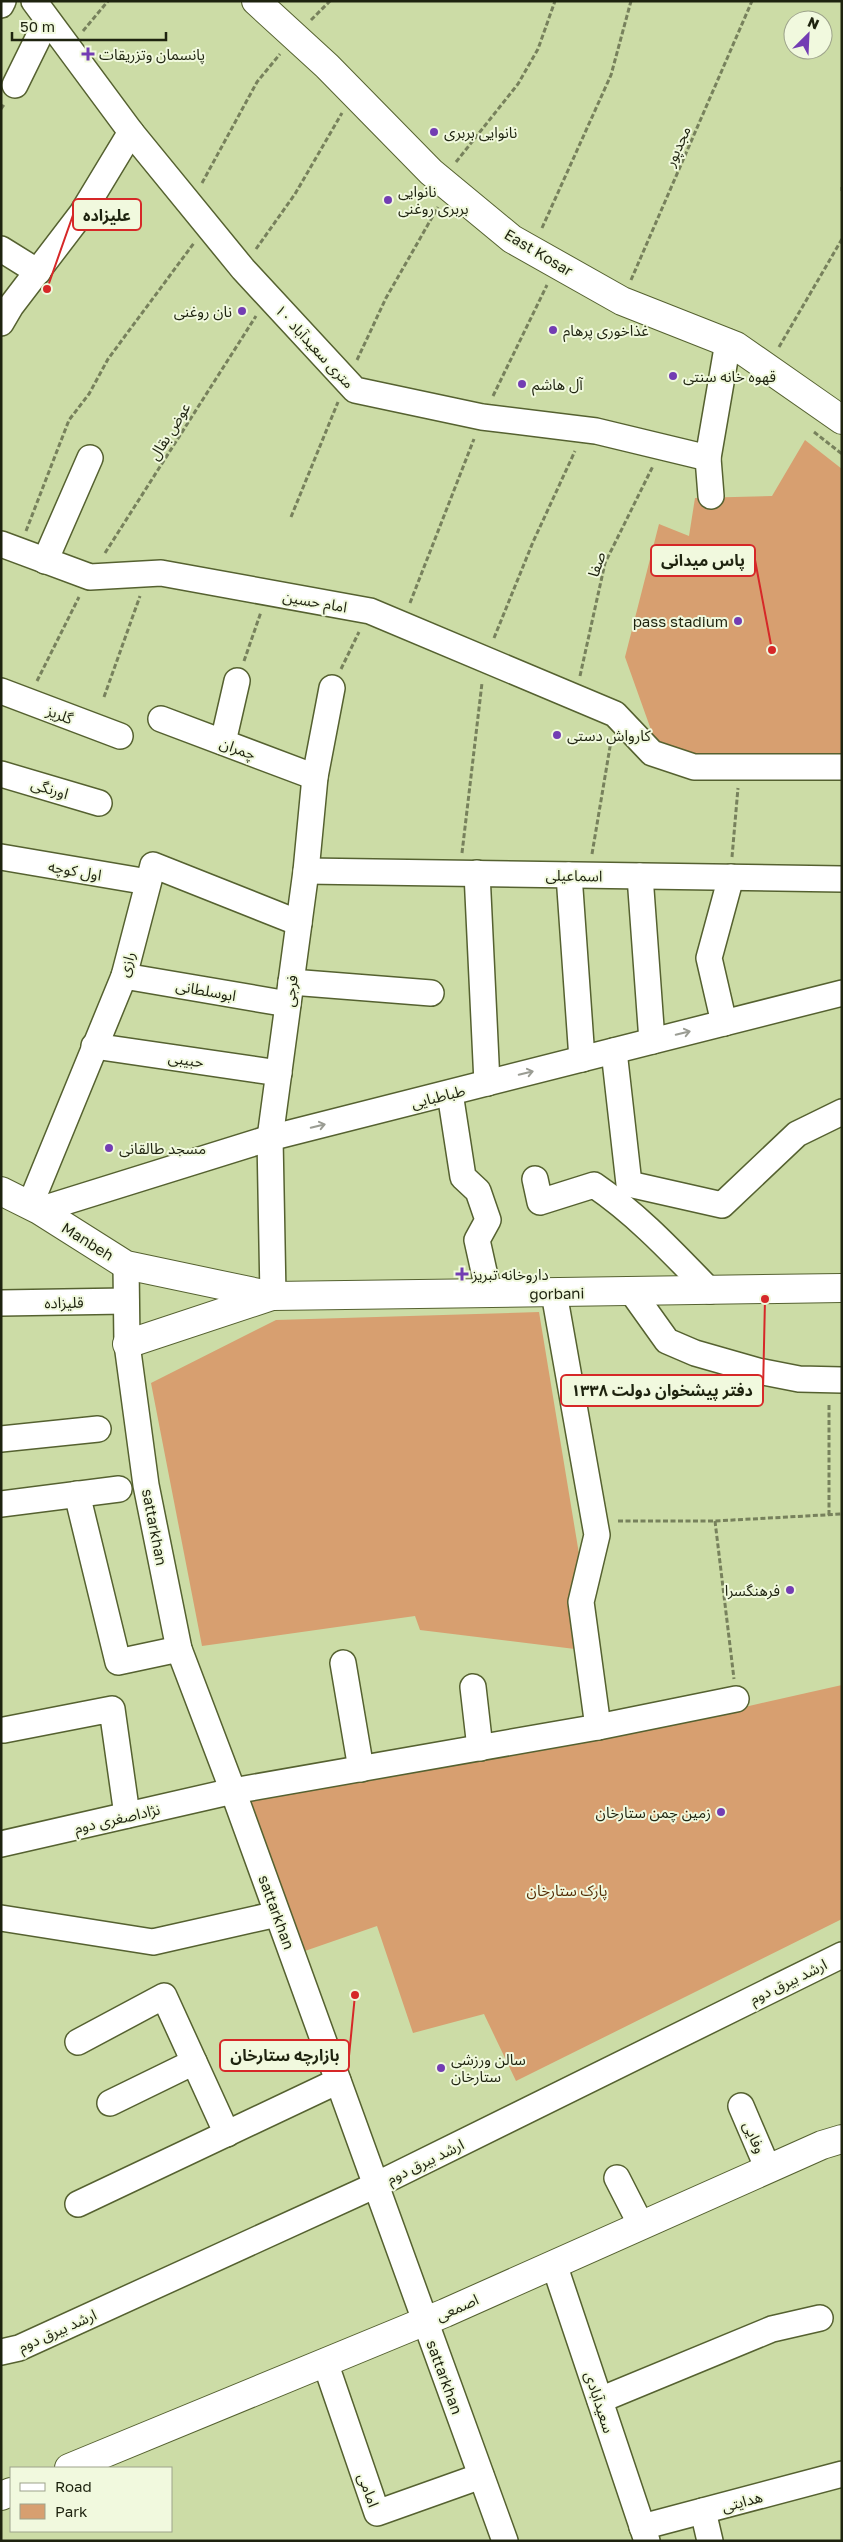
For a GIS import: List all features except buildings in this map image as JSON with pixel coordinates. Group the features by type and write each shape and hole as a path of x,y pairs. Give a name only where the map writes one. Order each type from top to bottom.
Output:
{"main road":[{"name":"East Kosar","path":"256,1 354,93 446,184 512,239 622,301 728,342 842,420"},
{"name":"Manbeh","path":"1,1191 34,1208 126,1265 273,1296"},
{"name":"gorbani","path":"273,1296 842,1288"},
{"path":"127,1344 273,1296"},
{"name":"اصمعی","path":"71,2467 425,2321 822,2144 842,2139"}],"street":[{"name":"۱۰ متری سعیدآباد","path":"41,10 131,132 207,225 268,296 355,390 482,417 584,430 708,458"},
{"path":"14,85 41,10"},
{"path":"1,323 82,213 131,132"},
{"path":"1,249 38,272"},
{"path":"710,496 708,458 728,342"},
{"path":"46,561 90,458"},
{"name":"امام حسین","path":"10,547 90,578 161,573 370,611 615,714"},
{"path":"223,742 237,681"},
{"name":"فرجی","path":"273,1296 270,1138 306,871 316,777 332,688"},
{"name":"گلریز","path":"1,691 120,736"},
{"path":"615,714 652,753 694,767 842,767"},
{"name":"چمران","path":"161,719 316,777"},
{"name":"اورنگی","path":"1,774 98,803"},
{"name":"اول کوچه","path":"1,857 148,882"},
{"name":"رازی","path":"34,1208 94,1046 124,976 153,865 299,923"},
{"name":"اسماعیلی","path":"306,871 842,878"},
{"path":"468,873 487,1083"},
{"path":"579,875 582,1059"},
{"path":"640,876 652,1041"},
{"path":"724,1023 709,958 731,877"},
{"name":"ابوسلطانی","path":"124,976 290,993 431,993"},
{"name":"طباطبایی","path":"34,1208 270,1138 842,993"},
{"name":"حبیبی","path":"94,1046 279,1073"},
{"path":"614,1051 625,1194 654,1233 710,1291"},
{"path":"450,1093 463,1177 478,1191 488,1220 477,1240 489,1294"},
{"path":"535,1179 540,1202 594,1184 625,1194 722,1205 796,1134 842,1112"},
{"name":"sattarkhan","path":"126,1265 127,1344 146,1485 179,1649 233,1791 505,2541"},
{"path":"632,1292 667,1341 695,1353 758,1372 800,1379 836,1380"},
{"path":"554,1293 597,1535 581,1602 598,1727"},
{"name":"قلیزاده","path":"1,1303 126,1301"},
{"path":"1,1439 98,1429"},
{"path":"1,1504 119,1489"},
{"path":"77,1494 118,1662 179,1649"},
{"path":"343,1663 361,1769"},
{"path":"473,1687 480,1748"},
{"name":"نژاداصغری دوم","path":"1,1844 233,1791 598,1727 736,1699"},
{"path":"4,1730 112,1708 127,1816"},
{"path":"1,1918 153,1942 277,1914"},
{"name":"ارشد بیرق دوم","path":"1,2352 19,2348 376,2185 842,1955"},
{"path":"78,2042 164,1996 227,2134"},
{"path":"110,2103 194,2062"},
{"path":"78,2204 338,2081"},
{"name":"وفایی","path":"741,2106 768,2169"},
{"path":"617,2178 641,2225"},
{"name":"سعیدآبادی","path":"554,2264 645,2534"},
{"path":"600,2400 772,2329 820,2318"},
{"name":"امامی","path":"325,2362 377,2513 481,2476"},
{"name":"هدایتی","path":"645,2534 704,2511 842,2474"},
{"path":"704,2511 710,2541"}],"path":[{"path":"70,47 108,1"},
{"path":"291,517 347,381 386,298 446,184 518,84 538,49 555,1"},
{"path":"533,250 610,75 631,1"},
{"name":"مجدپور","path":"622,301 752,1"},
{"path":"190,204 257,82"},
{"path":"243,268 295,194 354,93"},
{"path":"10,547 69,420 89,394 108,359 207,225"},
{"path":"767,368 842,240"},
{"path":"402,625 482,417 558,264"},
{"name":"عوض بقال","path":"26,701 90,578 268,296"},
{"path":"810,429 842,454"},
{"path":"468,873 485,659 533,542 584,430"},
{"name":"صفا","path":"576,697 605,563 662,447"},
{"path":"104,697 147,574"},
{"path":"237,681 267,593"},
{"path":"332,688 370,611"},
{"path":"579,875 615,714"},
{"path":"731,877 740,766"},
{"path":"829,1515 836,1380"},
{"path":"594,1521 715,1521 842,1514"},
{"path":"715,1521 736,1699"}],"green space":[{"name":"pass stadium","path":"805,440 842,469 842,755 690,754 655,741 625,657 659,524 689,536 695,498 772,496"},
{"path":"539,1312 580,1560 583,1650 420,1630 415,1616 202,1646 151,1383 276,1320"},
{"name":"پارک ستارخان","path":"842,1685 842,1919 516,2081 484,2014 413,2033 377,1926 302,1952 246,1799 749,1706"}],"place":[{"name":"پانسمان وتزریقات","path":"88,54"},
{"name":"نانوایی بربری","path":"434,132"},
{"name":"نانوایی بربری روغنی","path":"388,200"},
{"name":"علیزاده","path":"47,289"},
{"name":"نان روغنی","path":"242,311"},
{"name":"غذاخوری پرهام","path":"553,330"},
{"name":"قهوه خانه سنتی","path":"673,376"},
{"name":"آل هاشم","path":"522,384"},
{"name":"pass stadium","path":"738,621"},
{"name":"پاس میدانی","path":"772,650"},
{"name":"کارواش دستی","path":"557,735"},
{"name":"مسجد طالقانی","path":"109,1148"},
{"name":"داروخانه تبریز","path":"462,1274"},
{"name":"دفتر پیشخوان دولت ۱۳۳۸","path":"765,1299"},
{"name":"فرهنگسرا","path":"790,1590"},
{"name":"زمین چمن ستارخان","path":"721,1812"},
{"name":"بازارچه ستارخان","path":"355,1995"},
{"name":"سالن ورزشی ستارخان","path":"441,2068"}]}
